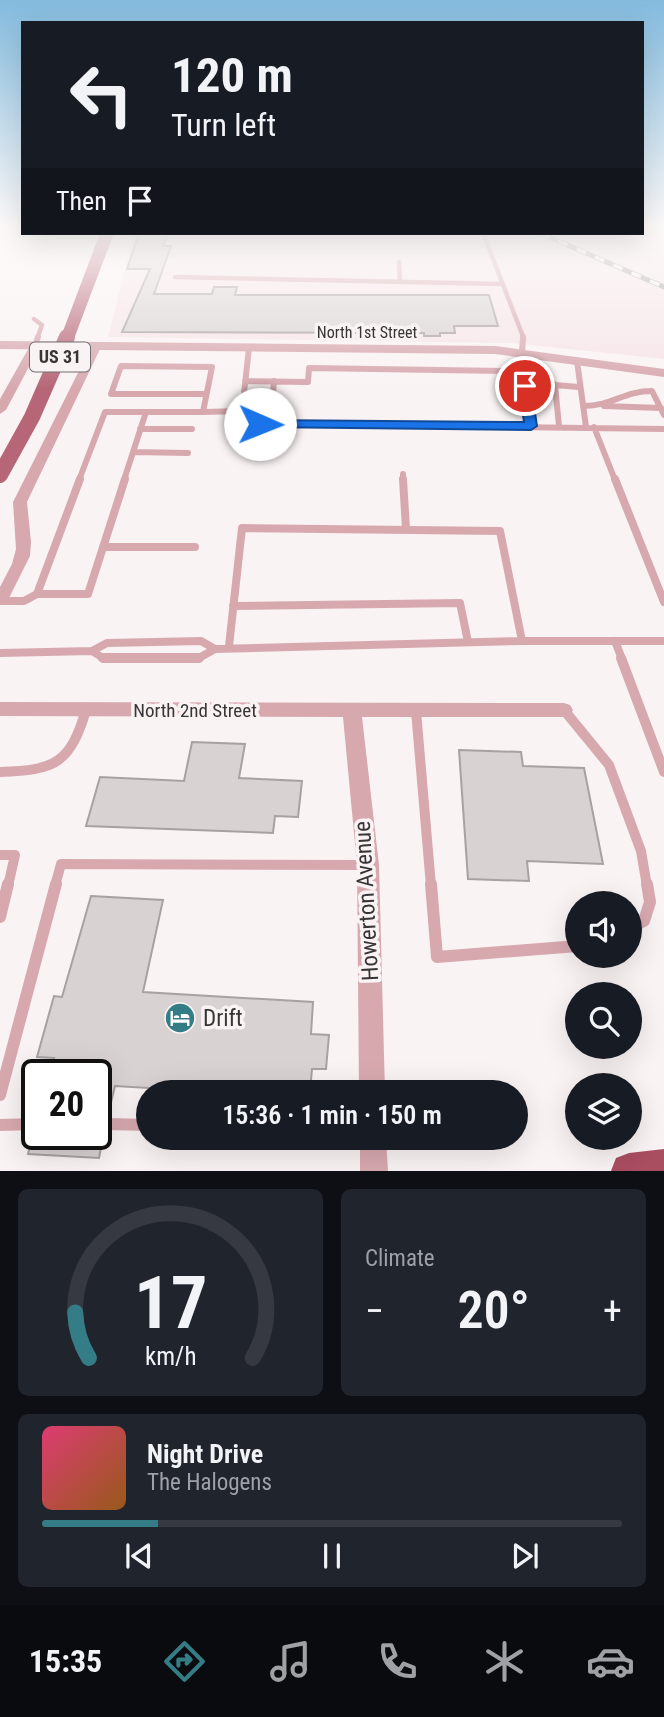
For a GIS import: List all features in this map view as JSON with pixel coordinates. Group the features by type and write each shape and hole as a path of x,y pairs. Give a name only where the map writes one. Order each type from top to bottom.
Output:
{"highway":[{"path":"629,1171 664,1167"}],"main road":[{"name":"US 31","path":"0,475 27,431 89,281"}],"street":[{"name":"North 1st Street","path":"0,345 495,350 664,373"},
{"path":"0,410 35,346"},
{"path":"0,601 17,568 25,544 19,519 20,502 96,347"},
{"name":"North 2nd Street","path":"0,709 564,710"},
{"name":"Howerton Avenue","path":"352,711 368,866 372,1080"},
{"path":"373,1150 374,1171"}],"lane":[{"path":"339,281 503,284"},
{"path":"502,281 525,341 522,354 555,385 579,387"},
{"path":"34,319 43,325 35,346"},
{"path":"37,594 105,412 242,411 249,348"},
{"path":"577,361 579,387 590,427 664,602"},
{"path":"203,412 212,367 121,366 111,394 206,394"},
{"path":"246,381 308,382 309,368 505,371 523,376 531,426"},
{"path":"257,444 264,402 273,392 274,382"},
{"path":"555,385 559,426"},
{"path":"603,406 634,391 652,391 662,411"},
{"path":"583,406 662,411"},
{"path":"0,601 24,601 37,594 88,594 146,412"},
{"path":"260,424 664,429"},
{"path":"141,429 192,429"},
{"path":"133,453 188,453"},
{"path":"402,474 406,528"},
{"path":"229,646 242,528 500,531 522,641"},
{"path":"103,547 195,547"},
{"path":"233,606 460,603 468,642"},
{"path":"93,652 107,643 201,641 215,649"},
{"path":"615,641 664,772"},
{"path":"0,653 93,652 103,658 199,658 215,649 229,646 664,641"},
{"path":"0,772 40,772 53,768 79,736 86,709"},
{"path":"564,710 609,765 641,851 650,902 642,922"},
{"path":"416,711 437,957 565,947"},
{"path":"0,855 15,855 0,917"},
{"path":"0,1095 61,864 368,866"},
{"path":"0,1125 21,1124"},
{"path":"112,1124 136,1125"}],"shaded area":[{"path":"122,281 664,281 664,359 512,343 108,337"}],"building":[{"path":"145,281 159,281 154,294 212,294 214,287 237,287 235,295 489,295 498,326 454,326 455,333 440,333 440,336 424,336 424,333 122,332"},
{"path":"192,742 245,744 239,778 302,781 298,817 275,816 273,833 86,826 100,777 184,781"},
{"path":"459,750 521,752 523,766 584,768 603,864 527,861 529,881 468,879"},
{"name":"Drift","path":"91,896 163,900 143,992 313,1002 311,1034 329,1035 326,1069 312,1069 311,1080 136,1080 136,1087 115,1086 112,1098 112,1059 37,1057 54,996 62,997"},
{"name":"Drift","path":"29,1150 101,1150 99,1158 28,1154"}],"railway":[{"path":"649,281 664,287"}],"place":[{"name":"Drift","path":"180,1018"}],"route":[{"path":"260,424 531,426 525,386"}]}
